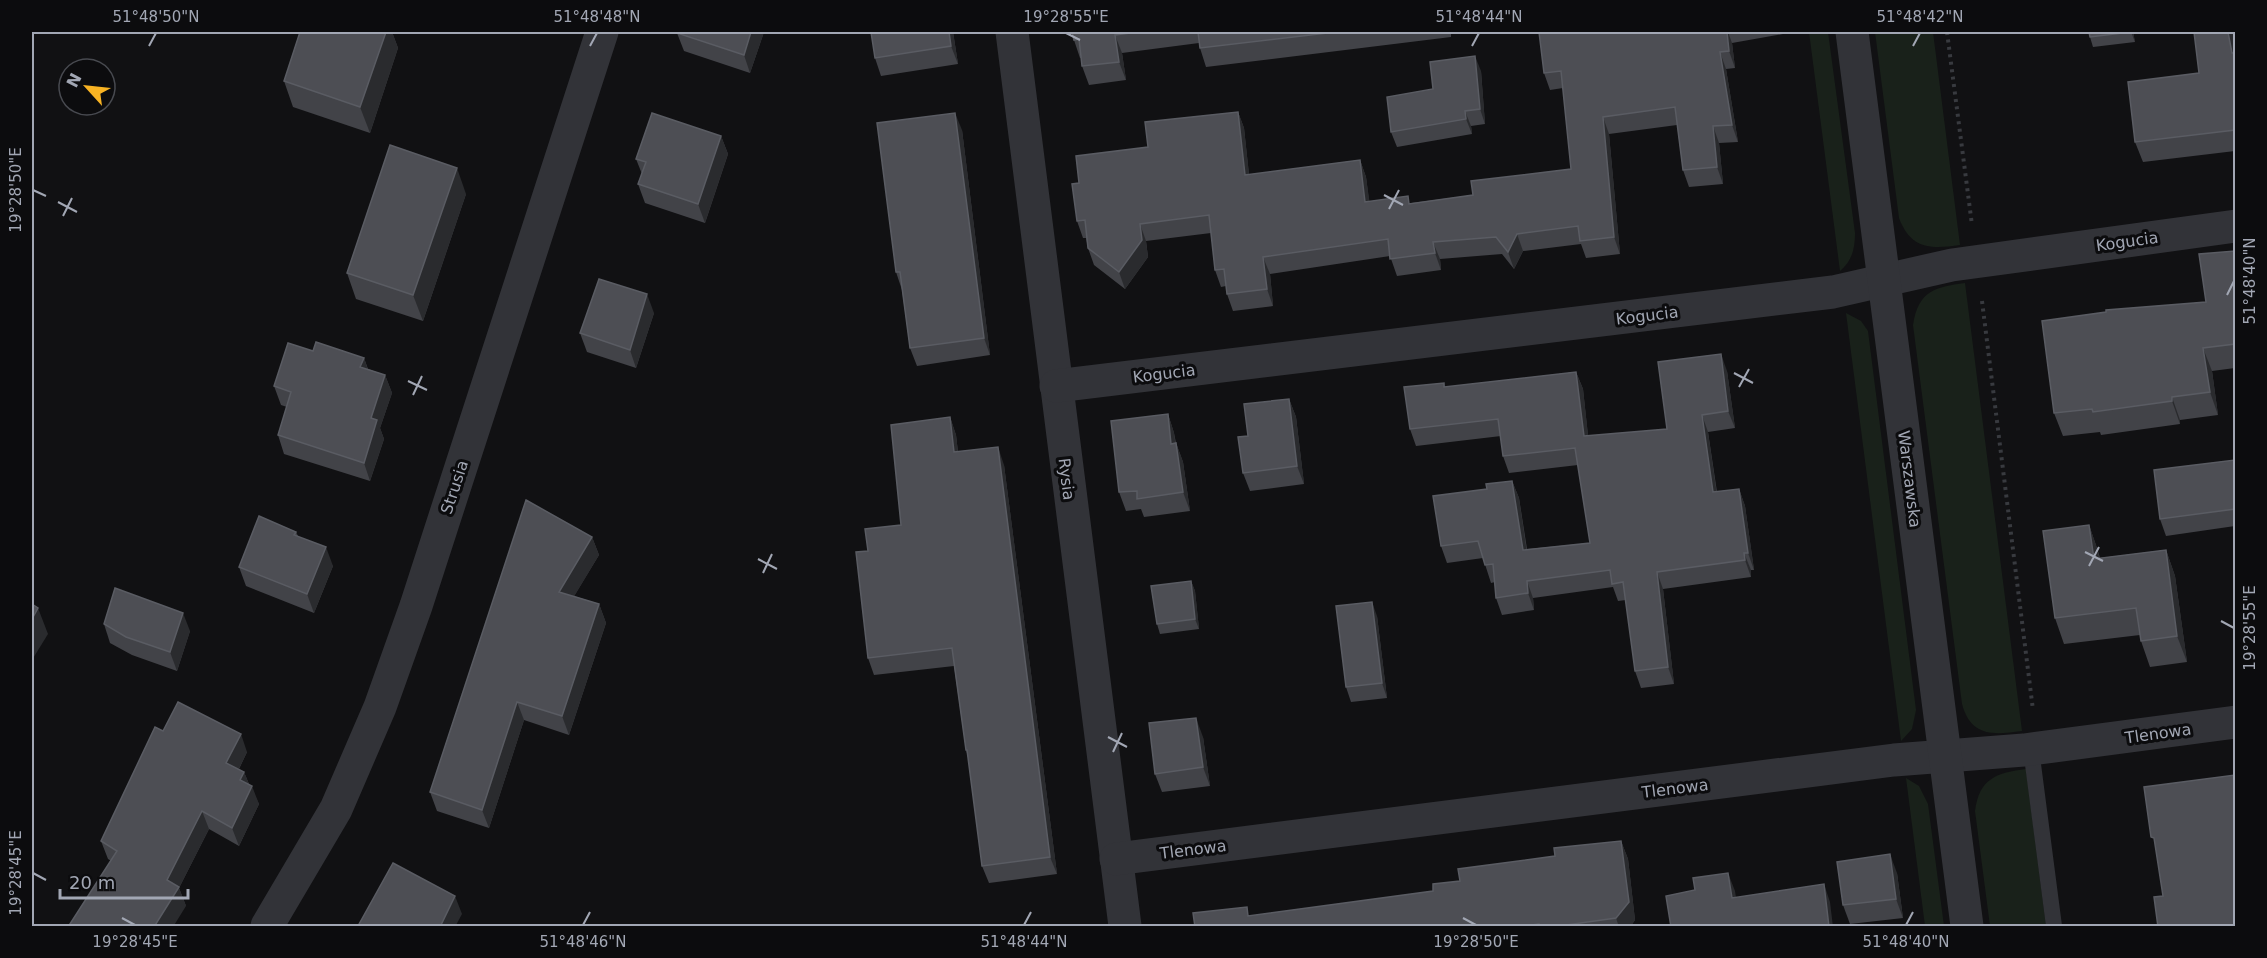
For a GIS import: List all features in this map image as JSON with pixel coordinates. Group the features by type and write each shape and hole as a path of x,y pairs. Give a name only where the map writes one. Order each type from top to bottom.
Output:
{"street":[{"name":"Strusia","path":"267,927 336,810 380,707 419,595 602,32"},
{"name":"Rysia","path":"1012,32 1125,927"},
{"name":"Warszawska","path":"1852,32 1967,927"},
{"name":"Kogucia","path":"1056,386 1833,292 1952,265 2235,226"},
{"name":"Tlenowa","path":"1116,859 1894,760 2031,749 2235,722"}],"lane":[{"path":"2031,749 2054,927"}],"path":[{"path":"1947,32 2035,729 2031,749"}],"shaded area":[{"path":"1809,32 1828,32 1855,233 1852,254 1840,271"},
{"path":"1875,32 1933,32 1960,245 1932,247 1916,242 1904,229 1899,218"},
{"path":"1965,283 2022,731 1993,733 1977,728 1966,715 1962,704 1913,325 1919,305 1930,293 1945,286"},
{"path":"1846,313 1861,321 1868,331 1916,710 1912,729 1901,741"},
{"path":"2026,769 2046,926 1990,926 1975,811 1977,800 1985,784 1991,779 1998,775"},
{"path":"1906,778 1919,786 1928,804 1944,926 1925,926"}],"building":[{"path":"300,32 386,32 360,107 284,81"},
{"path":"678,32 751,32 744,55"},
{"path":"871,32 949,32 951,46 875,58"},
{"path":"1072,32 1138,32 1115,35 1119,62 1082,66 1079,39 1074,40"},
{"path":"1198,32 1336,32 1200,48"},
{"path":"1539,32 1727,32 1729,51 1720,52 1732,125 1713,126 1717,167 1683,170 1675,107 1603,117 1614,237 1580,241 1578,226 1517,234 1508,252 1496,237 1433,242 1435,253 1390,259 1388,239 1263,257 1267,289 1227,294 1224,269 1215,270 1209,215 1140,224 1142,240 1119,272 1088,248 1085,220 1077,221 1072,184 1079,183 1076,156 1148,147 1145,122 1238,112 1245,175 1360,160 1365,202 1408,196 1409,204 1473,195 1471,181 1571,169 1561,71 1544,73"},
{"path":"2089,32 2131,32 2090,37"},
{"path":"2194,32 2228,32 2232,53 2235,53 2235,130 2135,142 2128,82 2199,73"},
{"path":"1475,56 1480,109 1465,111 1466,119 1391,132 1387,97 1433,89 1430,62"},
{"path":"652,113 721,136 698,204 638,184 646,162 636,159"},
{"path":"955,113 984,338 910,348 900,272 896,272 877,123"},
{"path":"390,145 457,168 413,295 347,273"},
{"path":"2235,251 2235,344 2203,348 2210,392 2172,397 2172,401 2093,412 2092,409 2054,413 2042,321 2106,312 2106,310 2206,302 2199,254"},
{"path":"599,279 647,294 630,350 580,333"},
{"path":"316,342 364,358 360,367 385,375 371,418 377,420 364,463 278,435 291,392 274,386 288,343 313,351"},
{"path":"1721,354 1728,411 1702,415 1713,492 1739,489 1748,553 1744,553 1745,560 1657,572 1668,667 1635,671 1623,582 1612,584 1610,570 1527,581 1528,593 1496,598 1493,564 1485,565 1478,541 1441,546 1433,496 1487,489 1486,484 1512,481 1523,550 1590,543 1575,448 1503,456 1498,419 1410,429 1404,387 1444,383 1444,387 1576,372 1584,436 1667,429 1658,362"},
{"path":"1289,399 1297,466 1243,473 1238,437 1248,436 1244,404"},
{"path":"1168,414 1171,444 1176,443 1183,492 1137,499 1137,491 1119,492 1111,421"},
{"path":"950,417 954,452 998,447 1050,857 982,866 952,648 868,658 856,552 868,551 865,529 901,525 891,425"},
{"path":"2235,460 2235,509 2160,519 2154,470"},
{"path":"526,500 592,537 559,592 599,604 562,716 517,702 482,810 430,792"},
{"path":"259,516 296,532 294,535 326,547 307,594 239,567"},
{"path":"2089,525 2094,559 2166,550 2177,636 2141,641 2136,608 2055,618 2043,531"},
{"path":"1191,581 1195,619 1157,624 1151,586"},
{"path":"115,588 183,613 170,652 126,637 104,624"},
{"path":"1372,602 1382,683 1346,687 1336,606"},
{"path":"32,604 38,608 32,619"},
{"path":"178,702 241,734 226,763 244,772 240,780 252,786 232,828 202,811 167,880 179,887 154,927 68,927 117,851 101,841 155,727 163,731"},
{"path":"1196,718 1203,767 1155,774 1149,723"},
{"path":"2235,775 2235,927 2158,927 2154,897 2163,896 2144,787"},
{"path":"1621,841 1629,902 1616,918 1552,927 1539,927 1539,924 1520,927 1195,927 1193,913 1247,907 1248,916 1433,891 1433,884 1460,881 1458,869 1555,856 1554,848"},
{"path":"1890,854 1896,899 1843,905 1837,862"},
{"path":"393,863 455,896 440,927 358,926"},
{"path":"1728,873 1732,898 1824,884 1829,927 1671,927 1666,896 1695,890 1693,878"}]}
